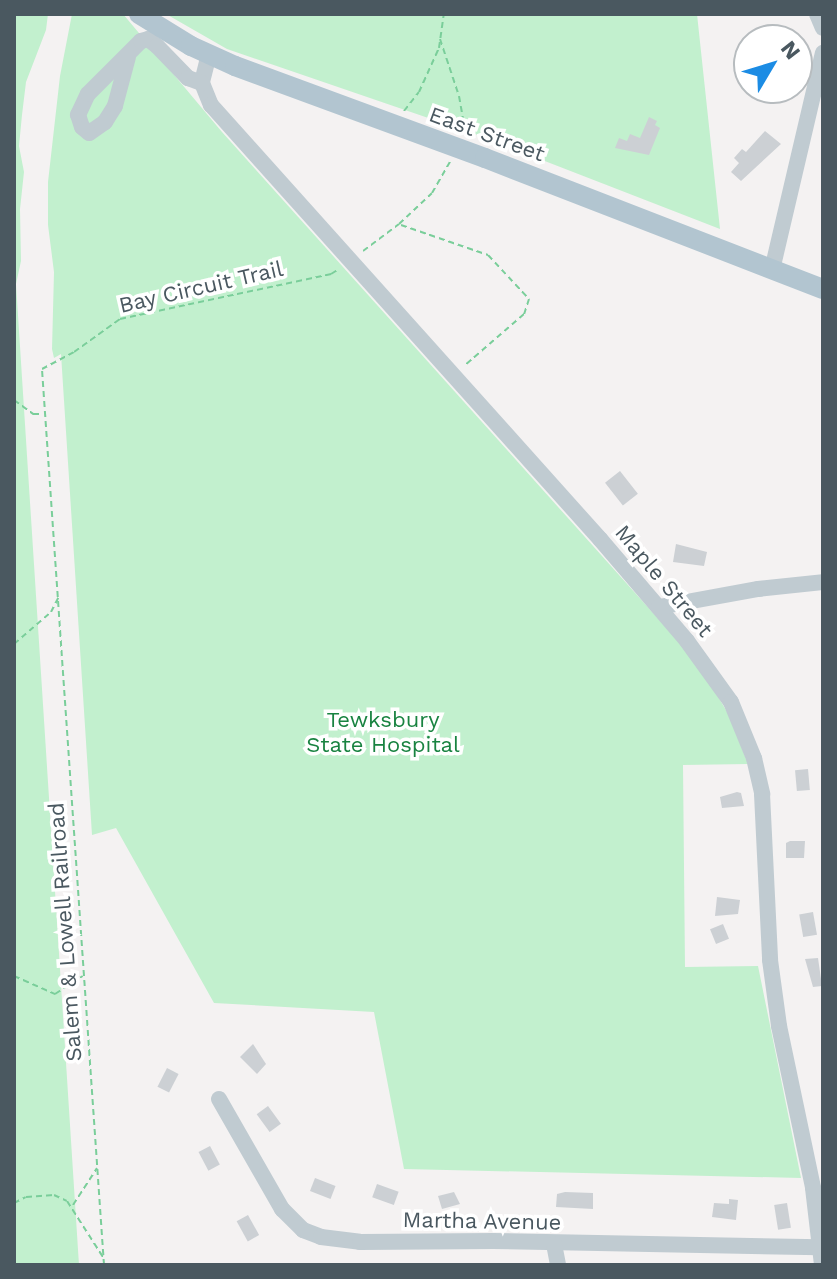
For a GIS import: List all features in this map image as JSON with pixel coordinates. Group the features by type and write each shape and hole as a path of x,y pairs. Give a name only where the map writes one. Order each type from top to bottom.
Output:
{"main road":[{"name":"East Street","path":"139,14 209,54 823,289"}],"street":[{"path":"817,14 823,28"},
{"path":"128,57 141,41 148,39 193,82 202,83 209,54"},
{"path":"772,270 823,53"},
{"name":"Maple Street","path":"202,83 211,105 659,607 719,683 754,758 762,794 770,960 779,1026 811,1178 822,1265"},
{"path":"659,607 823,582"},
{"name":"Martha Avenue","path":"219,1099 272,1194 303,1230 321,1237 360,1242 820,1247"},
{"path":"554,1244 558,1265"}],"path":[{"name":"Bay Circuit Trail","path":"394,125 419,92 440,39 444,14"},
{"name":"Bay Circuit Trail","path":"58,597 42,369 74,352 120,319 331,274 353,261 399,224 432,193 455,147 463,120 440,39"},
{"path":"399,224 488,255 529,299 524,314 453,375"},
{"path":"14,400 33,414 45,412"},
{"path":"14,644 51,612 58,597"},
{"name":"Salem & Lowell Railroad","path":"58,597 104,1265"},
{"path":"14,976 55,994 84,975"},
{"path":"72,1206 97,1168"},
{"path":"14,1203 26,1197 54,1195 72,1206 104,1258"}],"green space":[{"path":"14,14 48,14 46,30 26,82 22,115 19,146 24,172 20,209 21,261 16,284 79,1265 14,1265"},
{"name":"Tewksbury State Hospital","path":"72,14 123,14 222,132 697,662 729,715 748,764 683,765 685,967 758,966 801,1178 404,1169 374,1012 214,1003 116,828 92,835 61,354 54,358 52,349 54,272 48,225 48,182 60,76"},
{"path":"166,14 697,14 720,229 475,134 227,49"}],"building":[{"path":"649,117 657,121 655,125 660,128 649,155 615,148 619,138 627,141 630,134 640,138"},
{"path":"765,131 781,144 741,181 731,172 739,163 734,158 742,149 746,152"},
{"path":"620,471 638,494 623,506 605,483"},
{"path":"676,544 707,552 704,566 673,562"},
{"path":"808,769 810,790 797,791 795,770"},
{"path":"741,793 744,806 722,808 720,797"},
{"path":"805,841 804,858 786,858 786,843"},
{"path":"717,897 740,900 738,914 715,916"},
{"path":"813,912 817,935 803,937 799,914"},
{"path":"723,924 729,939 716,944 710,929"},
{"path":"818,958 822,986 813,987 805,959"},
{"path":"253,1044 266,1064 257,1074 240,1057"},
{"path":"167,1068 179,1074 169,1093 157,1087"},
{"path":"268,1106 281,1124 270,1132 257,1114"},
{"path":"210,1146 220,1165 208,1171 199,1152"},
{"path":"315,1178 336,1186 331,1199 310,1191"},
{"path":"377,1184 399,1192 394,1205 372,1197"},
{"path":"454,1192 460,1204 442,1209 438,1196"},
{"path":"593,1193 593,1209 556,1207 557,1194"},
{"path":"729,1199 738,1200 736,1220 712,1217 714,1203 729,1204"},
{"path":"787,1203 791,1228 778,1230 774,1205"},
{"path":"248,1215 259,1235 248,1241 237,1221"}]}
